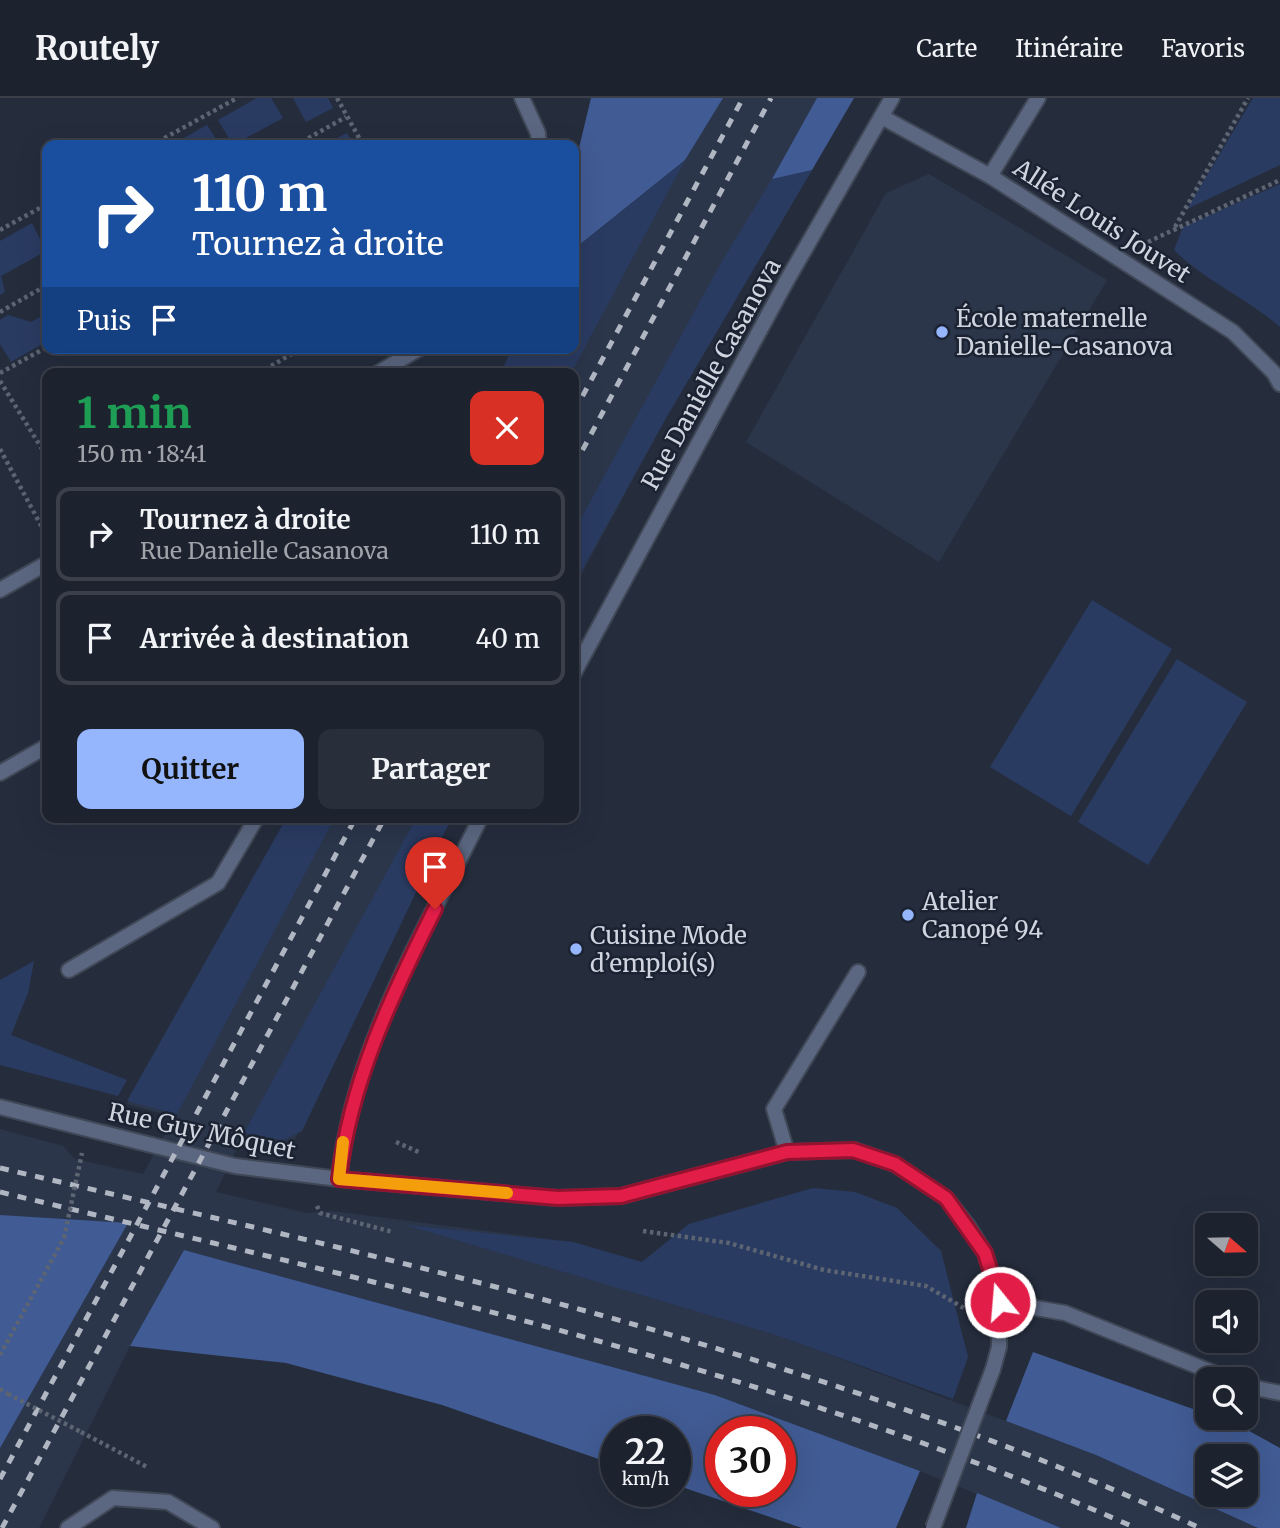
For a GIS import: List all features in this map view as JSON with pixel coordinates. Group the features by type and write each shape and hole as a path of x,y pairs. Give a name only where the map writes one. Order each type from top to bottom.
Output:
{"street":[{"path":"522,98 539,140"},
{"name":"Rue Danielle Casanova","path":"579,664 786,282 892,98"},
{"path":"990,176 1038,98"},
{"name":"Allée Louis Jouvet","path":"882,117 990,176 1233,332 1274,373 1280,384"},
{"path":"386,368 410,354"},
{"path":"0,590 42,566"},
{"path":"0,773 42,749"},
{"path":"69,970 218,883 253,823"},
{"path":"339,1179 350,1108 373,1044 412,955 478,823"},
{"path":"787,1152 774,1109 858,972"},
{"name":"Rue Guy Môquet","path":"0,1107 235,1166 339,1179 558,1198 621,1196 787,1152 853,1150 895,1164 946,1198 985,1253 1000,1302 999,1347 993,1369 933,1528"},
{"path":"1000,1302 1065,1313 1199,1367"},
{"path":"1258,1388 1280,1393"},
{"path":"68,1528 113,1498 168,1502 212,1528"}],"path":[{"path":"161,140 237,98"},
{"path":"337,98 360,140"},
{"path":"1175,227 1248,98"},
{"path":"305,140 346,117"},
{"path":"1146,245 1151,238 1280,180"},
{"path":"0,230 42,207"},
{"path":"0,312 42,288"},
{"path":"0,373 42,350"},
{"path":"268,368 292,354"},
{"path":"0,381 42,449"},
{"path":"0,449 42,528"},
{"path":"396,1142 431,1158"},
{"path":"0,1354 64,1238 82,1153"},
{"path":"320,1213 393,1232"},
{"path":"643,1230 729,1243 824,1270 926,1286 971,1312"},
{"path":"0,1389 149,1468"}],"shaded area":[{"path":"257,98 271,98 283,118 242,140 230,140 218,120"},
{"path":"293,98 328,98 333,108 306,122"},
{"path":"591,98 854,98 666,418 579,579 579,368 503,368 509,354 579,354 579,148"},
{"path":"591,98 723,98 685,160 579,245 579,148"},
{"path":"817,98 854,98 812,170 772,179"},
{"path":"1253,98 1280,98 1280,165 1187,209"},
{"path":"207,125 217,140 180,140"},
{"path":"347,133 351,140 333,140"},
{"path":"685,160 574,368 503,368 509,354 579,354 579,245"},
{"path":"812,170 666,418 579,575 579,522 721,263 772,179"},
{"name":"École maternelle Danielle-Casanova","path":"929,174 1107,280 939,562 746,442 886,193"},
{"path":"1280,184 1280,327 1199,271 1174,250 1183,227"},
{"path":"32,223 42,243 42,253 1,276 5,292 0,295 0,241"},
{"path":"8,315 31,322 42,316 42,344 11,362 0,344 0,320"},
{"path":"1092,600 1172,649 1071,816 990,767"},
{"path":"1177,659 1247,702 1148,865 1078,822"},
{"path":"284,823 449,823 292,1145 244,1134 216,1192 306,1213 332,1211 573,1242 411,1226 777,1335 1096,1455 1195,1500 1195,1507 1211,1507 1258,1528 1061,1528 796,1425 796,1416 772,1416 715,1395 184,1250 130,1346 39,1528 0,1528 0,1129 63,1146 75,1159 143,1174 174,1117 127,1104"},
{"path":"284,823 332,823 177,1114 127,1101"},
{"path":"414,823 449,823 302,1131 284,1140 244,1133"},
{"path":"34,961 28,993 11,1035 127,1080 118,1096 0,1065 0,980"},
{"path":"813,1188 855,1192 897,1208 941,1251 968,1357 953,1399 776,1335 406,1225 573,1242 642,1262 689,1224"},
{"path":"0,1215 128,1223 0,1448"},
{"path":"184,1250 715,1395 772,1416 705,1416 705,1495 691,1490 691,1416 600,1416 600,1459 442,1405 286,1363 130,1346"},
{"path":"1033,1352 1195,1410 1195,1430 1247,1430 1280,1448 1280,1528 1258,1528 1211,1507 1258,1507 1258,1444 1195,1444 1195,1500 1096,1455 1006,1421"},
{"path":"796,1425 920,1471 896,1528 802,1528 740,1507 796,1507"},
{"path":"977,1493 1061,1528 966,1528"}],"railway":[{"path":"579,403 743,98"},
{"path":"579,457 771,98"},
{"path":"0,1479 353,823"},
{"path":"2,1528 382,823"},
{"path":"0,1168 458,1277 760,1362 909,1411 1056,1466 1200,1528"},
{"path":"0,1192 433,1297 719,1376 860,1421 999,1471 1136,1528"}],"slow traffic":[{"path":"343,1142 339,1179 507,1193"}],"place":[{"name":"École maternelle Danielle-Casanova","path":"942,332"},
{"name":"Atelier Canopé 94","path":"908,915"},
{"name":"Cuisine Mode d’emploi(s)","path":"576,949"}],"route":[{"path":"435,909 373,1044 350,1108 339,1179 558,1198 621,1196 787,1152 853,1150 895,1164 946,1198 985,1253 1000,1302"}]}
